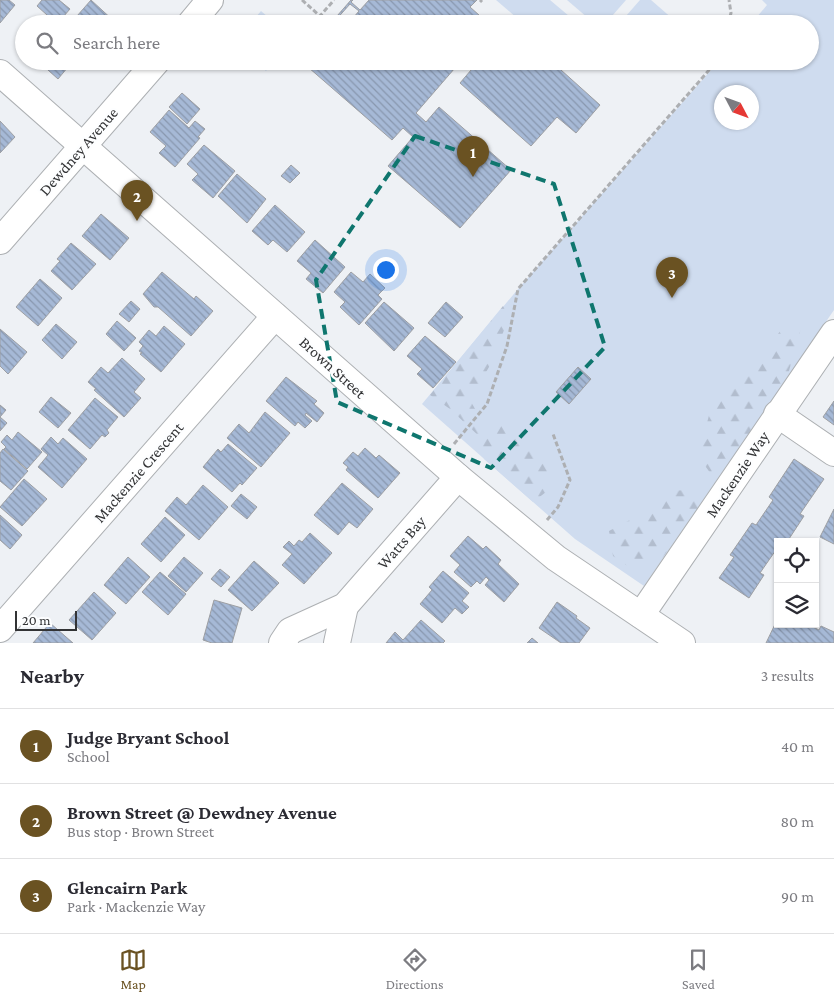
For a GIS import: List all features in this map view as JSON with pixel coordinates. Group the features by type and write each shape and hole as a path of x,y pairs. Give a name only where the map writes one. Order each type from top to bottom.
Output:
{"street":[{"path":"198,15 210,0"},
{"name":"Dewdney Avenue","path":"0,241 149,70"},
{"name":"Brown Street","path":"0,73 449,470 556,558 647,628 682,643"},
{"name":"Mackenzie Crescent","path":"0,629 275,316"},
{"name":"Mackenzie Way","path":"647,628 778,414 834,333"},
{"path":"778,414 834,453"},
{"name":"Watts Bay","path":"337,643 345,606 449,470"},
{"name":"Watts Bay","path":"282,643 290,631 345,606"}],"path":[{"path":"302,0 319,15"},
{"path":"321,15 334,0"},
{"path":"729,0 730,15"},
{"path":"449,470 487,404 507,346 518,289 709,70"},
{"path":"532,538 558,507 570,480 553,434"}],"highlighted area":[{"path":"415,136 554,184 605,347 491,468 337,402 316,280"}],"green space":[{"path":"496,0 550,0 568,15 514,15"},
{"path":"567,0 626,0 613,15 584,15"},
{"path":"640,0 651,0 668,15 627,15"},
{"path":"762,0 834,0 834,310 644,586 575,539 422,404 518,289 711,70 819,70 819,15 759,15 767,5"},
{"path":"261,11 266,15 258,15"},
{"path":"503,306 509,318 489,367 470,400 483,423 513,425 528,446 554,472 546,492 533,502 484,459 480,437 450,409 430,395"},
{"path":"801,328 787,378 716,481 698,456 711,408 752,369 781,330"},
{"path":"689,490 700,505 663,557 635,571 613,556 609,531 643,513 664,491"}],"building":[{"path":"0,0 9,0 15,5 0,23"},
{"path":"42,0 59,0 70,9 65,15 47,15 37,6"},
{"path":"91,0 107,15 78,15"},
{"path":"351,0 360,10 369,0 477,0 470,7 479,15 356,15 359,11 350,4 340,15 338,15"},
{"path":"48,70 66,70 58,79"},
{"path":"311,70 453,70 416,113 426,122 439,107 511,170 460,228 388,166 413,137 403,128 392,140"},
{"path":"471,70 561,70 600,105 576,133 557,117 531,146 460,83"},
{"path":"182,93 200,109 187,124 169,107"},
{"path":"169,110 189,128 195,121 205,129 198,137 200,138 175,167 159,153 166,146 150,132"},
{"path":"0,121 15,137 0,153"},
{"path":"204,145 235,171 213,198 192,180 198,174 187,164"},
{"path":"291,165 300,173 290,183 281,176"},
{"path":"237,174 266,199 247,223 218,196"},
{"path":"275,205 305,232 287,252 273,240 268,245 252,231"},
{"path":"101,214 129,238 110,260 82,236"},
{"path":"315,240 345,267 323,293 306,279 311,273 297,261"},
{"path":"71,243 96,264 72,290 51,271 60,261 57,259"},
{"path":"162,272 194,299 196,296 213,311 191,336 158,307 154,307 143,294"},
{"path":"351,272 363,282 370,274 385,288 378,295 382,299 359,325 340,307 345,302 334,292"},
{"path":"40,279 62,298 38,326 16,307"},
{"path":"131,301 140,309 129,322 119,314"},
{"path":"384,302 414,328 394,351 365,323"},
{"path":"446,302 463,317 445,337 428,323"},
{"path":"117,321 136,338 124,351 106,334"},
{"path":"56,324 77,342 62,359 42,340"},
{"path":"164,326 185,344 161,372 140,354 142,353 139,351 143,346 139,342 149,330 156,336"},
{"path":"0,329 27,352 8,374 0,366"},
{"path":"425,336 456,362 433,388 417,374 422,369 407,356"},
{"path":"122,358 145,379 134,392 141,398 124,417 94,390 96,389 88,382 101,367 108,373"},
{"path":"578,367 591,379 569,404 556,392"},
{"path":"286,377 317,401 314,404 324,413 317,422 306,413 305,415 312,421 305,428 298,422 295,426 266,401"},
{"path":"51,397 71,413 58,428 39,412"},
{"path":"95,398 118,417 107,430 109,433 105,437 102,435 90,449 68,430"},
{"path":"834,401 834,425 823,417"},
{"path":"0,405 6,410 0,417"},
{"path":"265,412 290,433 261,467 227,438 239,424 249,433"},
{"path":"0,417 7,423 0,431"},
{"path":"18,432 42,452 27,469 4,449 6,447 1,442 7,435 12,440"},
{"path":"51,437 58,444 63,438 87,459 62,488 38,467 48,455 41,449"},
{"path":"228,444 257,468 242,485 240,483 232,492 203,467 218,449 221,452"},
{"path":"365,448 376,458 379,455 400,473 378,498 346,470 348,467 343,463 353,452 358,456"},
{"path":"3,449 28,471 11,490 0,481 0,453"},
{"path":"794,459 824,479 800,514 804,516 790,538 774,538 774,553 760,573 764,575 749,598 719,578 734,557 730,555 752,523 756,525 773,500 769,497"},
{"path":"24,479 47,499 22,526 0,507"},
{"path":"342,483 373,509 357,528 349,522 338,535 314,515"},
{"path":"203,485 228,507 199,540 165,511 177,497 186,505"},
{"path":"241,494 257,507 247,519 231,506"},
{"path":"834,509 834,544 820,537"},
{"path":"0,515 22,535 10,549 0,540"},
{"path":"165,517 185,535 161,562 141,544"},
{"path":"310,533 332,553 304,584 282,565 292,554 283,547 289,541 294,546 299,540 302,542"},
{"path":"468,536 483,549 486,546 501,560 498,564 519,584 504,602 485,585 489,580 486,577 480,584 477,581 471,587 454,572 460,565 450,556"},
{"path":"128,557 150,577 126,604 104,585"},
{"path":"184,557 203,573 186,592 168,576"},
{"path":"254,561 279,583 252,611 228,590"},
{"path":"220,569 230,577 221,587 211,579"},
{"path":"443,571 469,593 462,601 469,607 462,614 455,608 442,623 420,604 432,590 429,587"},
{"path":"160,572 186,594 168,615 142,592"},
{"path":"94,592 116,613 92,640 69,620"},
{"path":"214,600 242,608 232,643 212,643 203,640"},
{"path":"557,602 590,628 579,643 561,643 539,628"},
{"path":"421,620 445,641 443,643 386,643 395,632 403,640"},
{"path":"50,623 73,643 33,643"},
{"path":"774,626 774,628 815,628 819,630 821,626 834,632 834,643 766,643"},
{"path":"532,638 538,643 527,643"}],"place":[{"name":"Judge Bryant School","path":"473,177"},
{"name":"Brown Street @ Dewdney Avenue","path":"137,221"},
{"name":"Glencairn Park","path":"672,298"}]}
